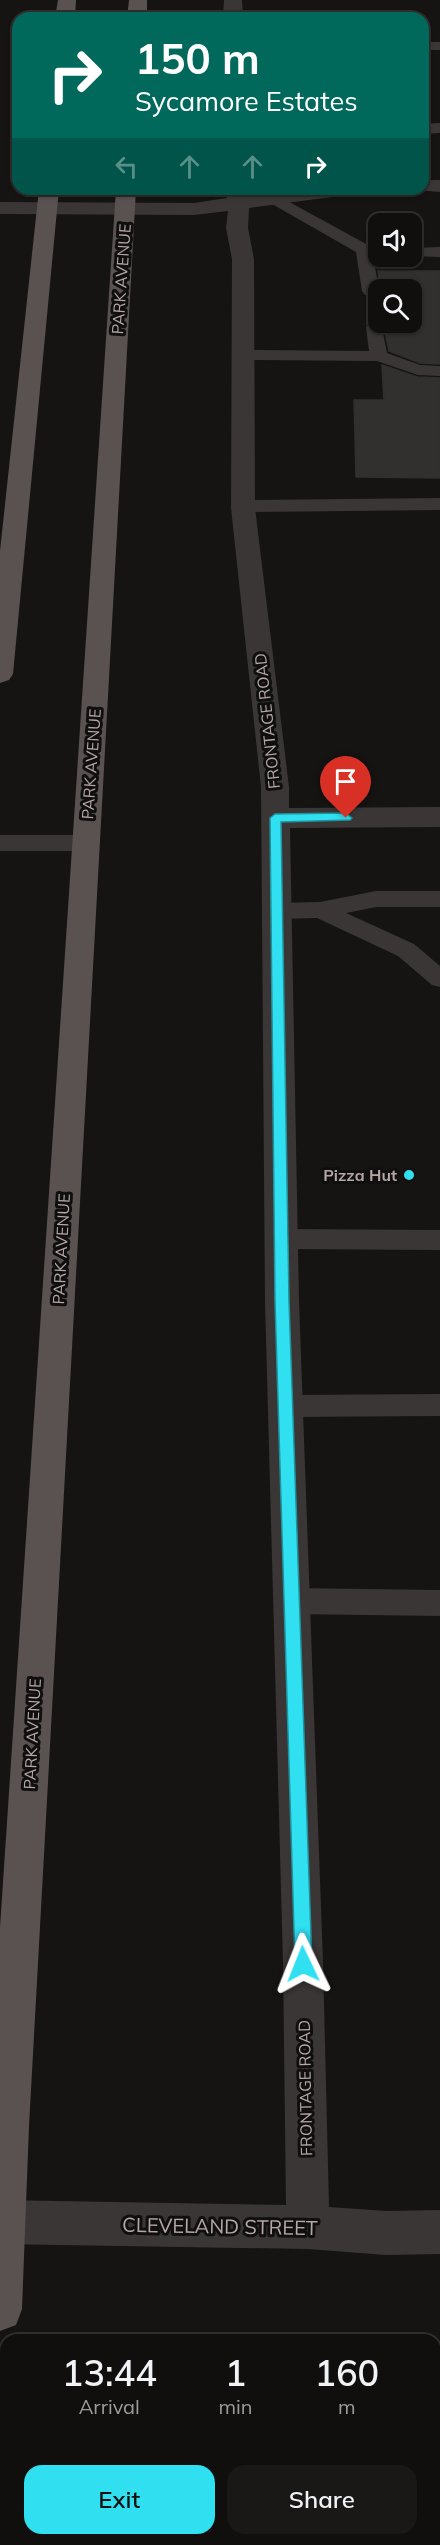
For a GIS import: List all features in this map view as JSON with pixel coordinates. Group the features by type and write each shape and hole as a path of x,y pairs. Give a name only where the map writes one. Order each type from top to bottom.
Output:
{"main road":[{"path":"0,674 48,199"},
{"name":"PARK AVENUE","path":"0,2309 9,2102 126,199"}],"street":[{"path":"0,208 48,199 126,199 194,209 237,197 271,198 296,195"},
{"name":"FRONTAGE ROAD","path":"237,197 237,228 243,259 243,506 275,787 281,1239 303,1964 308,2227"},
{"path":"275,818 440,817"},
{"name":"CLEVELAND STREET","path":"3,2222 308,2227 386,2233 440,2232"}],"lane":[{"path":"271,198 368,249"},
{"path":"422,253 440,252"},
{"path":"376,333 379,356"},
{"path":"243,355 379,356 418,370 440,371"},
{"path":"243,506 440,504"},
{"path":"0,843 86,843"},
{"path":"277,911 320,910 376,899 440,899"},
{"path":"320,910 405,950 440,980"},
{"path":"281,1239 440,1240"},
{"path":"286,1406 440,1405"},
{"path":"292,1601 440,1603"}],"building":[{"path":"378,271 440,271 440,364 420,363 389,351 385,333 422,333 422,279 379,279"},
{"path":"382,365 417,377 440,378 440,478 356,477 354,400 384,400"}],"place":[{"name":"Pizza Hut","path":"409,1175"}],"route":[{"path":"303,1964 282,1301 275,818 346,818"}]}
